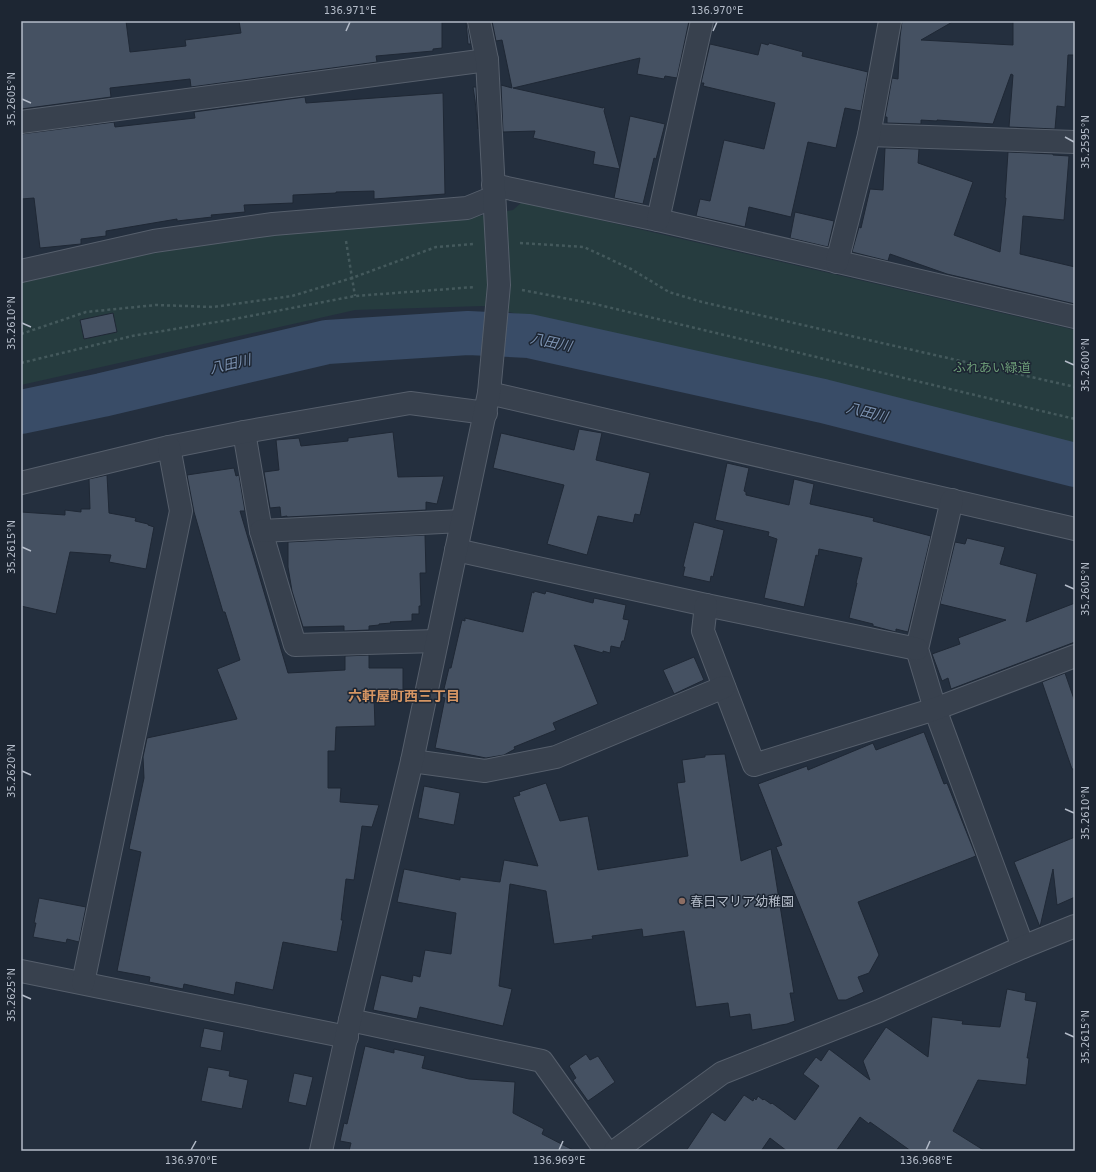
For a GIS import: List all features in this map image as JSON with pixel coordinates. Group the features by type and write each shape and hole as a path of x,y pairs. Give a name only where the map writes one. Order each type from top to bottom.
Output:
{"street":[{"path":"321,1151 412,761 488,403 499,285 487,60 479,21"},
{"path":"658,220 702,21"},
{"path":"837,262 869,135 890,21"},
{"path":"21,122 487,60"},
{"path":"869,135 1075,142"},
{"path":"21,271 154,241 274,224 467,208 494,191 658,220 1075,317"},
{"path":"21,483 169,447 244,432 410,403 488,403 952,500 1075,529"},
{"path":"244,432 261,531 295,645 438,641"},
{"path":"83,983 181,511 169,447"},
{"path":"952,500 918,649 935,709 1023,947"},
{"path":"261,531 462,521"},
{"path":"456,550 706,605 918,649"},
{"path":"706,605 703,631 754,765 935,709 1075,656"},
{"path":"412,761 485,772 556,757 724,687"},
{"path":"614,1151 722,1074 879,1011 1023,947 1075,926"},
{"path":"21,970 83,983 542,1061 606,1151"}],"path":[{"path":"343,218 355,296"},
{"path":"518,243 584,247 631,269 670,292 702,302 1075,387"},
{"path":"21,334 86,312 156,305 213,307 292,296 352,278 436,247 481,244"},
{"path":"21,363 132,336 229,320 355,296 499,285 595,304 1075,419"}],"green space":[{"name":"ふれあい緑道","path":"522,202 1075,330 1075,443 483,306 355,310 21,385 21,283 137,256 283,232 473,217 513,210"}],"building":[{"path":"21,21 126,21 130,52 186,46 185,40 241,33 239,21 442,21 442,48 433,49 433,51 376,56 377,62 191,87 190,79 110,88 111,97 21,109"},
{"path":"467,21 471,44 468,44"},
{"path":"492,21 689,21 677,78 665,76 664,79 637,74 640,58 513,88 605,108 604,111 620,169 593,164 595,152 533,138 535,131 503,132 501,85 512,88 502,40 496,41"},
{"path":"902,21 954,21 921,40 1013,45 1013,21 1075,21 1075,55 1068,55 1065,107 1057,106 1055,129 1009,127 1013,75 1011,74 993,124 937,120 921,120 921,124 887,123 887,117 885,117 892,78 898,79"},
{"path":"761,43 768,45 769,43 803,52 802,56 868,72 861,111 845,108 836,148 808,142 791,217 749,207 745,227 696,216 700,199 710,201 724,140 764,149 775,103 703,86 704,83 701,83 710,44 758,55"},
{"path":"473,87 476,87 478,129 475,100"},
{"path":"443,93 445,194 374,199 374,191 293,195 293,203 244,205 245,212 211,215 212,217 177,221 177,219 106,231 106,236 81,239 81,244 40,248 34,198 21,199 21,134 114,122 115,127 195,118 194,112 305,97 306,103"},
{"path":"630,116 665,124 656,159 654,158 643,204 614,198"},
{"path":"885,148 919,149 918,163 973,182 954,235 1000,252 1006,198 1008,152 1069,156 1064,220 1023,216 1020,254 1075,267 1075,304 947,274 890,254 888,261 852,252 859,227 861,228 870,189 883,190"},
{"path":"795,212 834,221 828,247 790,238"},
{"path":"113,313 117,332 84,339 80,320"},
{"path":"579,429 602,433 596,460 650,473 640,515 635,514 633,523 598,516 587,555 547,544 564,485 493,468 501,433 574,450"},
{"path":"393,432 398,477 444,476 437,504 426,502 426,510 287,517 281,517 280,507 270,508 264,472 279,470 276,440 299,438 301,446 348,441 348,438"},
{"path":"727,463 749,468 744,491 746,492 746,495 789,505 794,479 814,484 810,504 874,518 873,521 931,536 908,632 896,629 896,632 849,618 862,558 819,549 818,556 816,555 804,607 764,598 777,539 768,536 769,532 715,520"},
{"path":"234,468 236,476 239,475 245,511 240,511 288,673 345,670 345,656 369,655 369,668 403,668 403,691 401,691 401,697 374,697 375,726 336,727 335,751 328,751 328,788 341,788 340,802 379,805 372,827 362,826 354,880 346,879 341,920 343,920 337,952 283,942 273,990 236,982 234,995 184,984 183,989 149,982 150,977 117,971 141,852 129,849 144,778 143,757 147,738 237,719 217,669 240,660 225,612 223,612 208,561 194,512 187,475"},
{"path":"107,475 109,513 136,518 135,521 154,527 146,569 109,562 111,555 70,552 56,614 21,606 21,512 65,515 65,510 81,512 81,509 90,509 89,479"},
{"path":"694,522 724,530 713,577 711,576 710,582 683,576 685,567 683,567"},
{"path":"425,535 426,573 420,573 421,606 419,606 419,614 412,614 412,621 390,622 391,623 369,626 369,630 344,631 344,626 303,627 292,591 288,567 288,542"},
{"path":"967,538 1005,547 1000,564 1037,574 1026,622 1075,603 1075,642 951,689 948,678 942,681 932,654 960,644 958,638 1006,620 940,604 955,542 965,544"},
{"path":"534,591 545,594 546,591 593,603 594,598 626,605 623,619 629,620 624,641 622,641 620,648 611,646 610,653 603,651 603,653 574,645 598,704 553,723 556,730 514,747 515,749 504,755 486,758 435,748 445,698 442,697 449,668 451,668 462,620 465,621 465,618 523,632 532,592 534,593"},
{"path":"694,657 704,680 674,694 663,670"},
{"path":"1065,673 1075,702 1075,769 1072,769 1042,682"},
{"path":"924,732 944,784 947,783 976,856 858,902 879,955 869,973 858,977 864,992 846,1000 838,1000 776,847 782,845 758,784 807,766 808,770 873,743 876,750"},
{"path":"725,754 741,861 771,849 794,993 790,993 795,1021 787,1024 752,1030 750,1014 730,1017 728,1003 696,1007 684,931 643,937 642,929 592,936 593,939 554,944 546,891 510,884 499,986 512,989 503,1026 420,1007 417,1019 373,1010 381,975 412,982 413,975 420,977 425,950 451,954 456,913 397,902 404,869 460,880 460,877 500,882 504,860 538,866 513,797 520,795 519,792 546,783 560,821 588,816 598,870 688,856 677,783 685,782 682,760 705,757 705,755"},
{"path":"424,786 460,793 454,825 418,818"},
{"path":"1075,837 1075,897 1057,905 1053,869 1040,927 1014,862"},
{"path":"39,898 86,907 79,942 67,939 66,943 33,937"},
{"path":"1007,989 1026,993 1025,1000 1037,1002 1027,1058 1029,1058 1026,1085 978,1080 953,1131 985,1151 911,1151 870,1122 869,1124 860,1117 836,1151 787,1151 770,1138 761,1151 686,1151 712,1112 725,1121 744,1095 753,1101 754,1098 756,1100 758,1096 771,1104 772,1103 795,1120 819,1086 803,1074 816,1057 821,1061 829,1049 870,1080 863,1061 886,1027 928,1057 932,1017 963,1021 962,1024 1000,1027"},
{"path":"204,1028 224,1032 221,1051 200,1047"},
{"path":"365,1046 394,1053 394,1049 425,1056 422,1068 469,1079 515,1082 513,1113 544,1129 542,1134 575,1151 349,1151 351,1143 340,1141 344,1123 347,1124"},
{"path":"586,1054 590,1060 598,1056 615,1082 588,1101 573,1080 576,1078 569,1066"},
{"path":"208,1067 230,1071 229,1076 248,1080 242,1109 201,1101"},
{"path":"294,1073 313,1077 306,1106 288,1102"}],"waterway":[{"name":"八田川","path":"21,412 102,395 327,342 468,333 529,336 823,401 1075,465"}],"place":[{"name":"春日マリア幼稚園","path":"682,901"}],"district":[{"name":"六軒屋町西三丁目","path":"404,696"}]}
